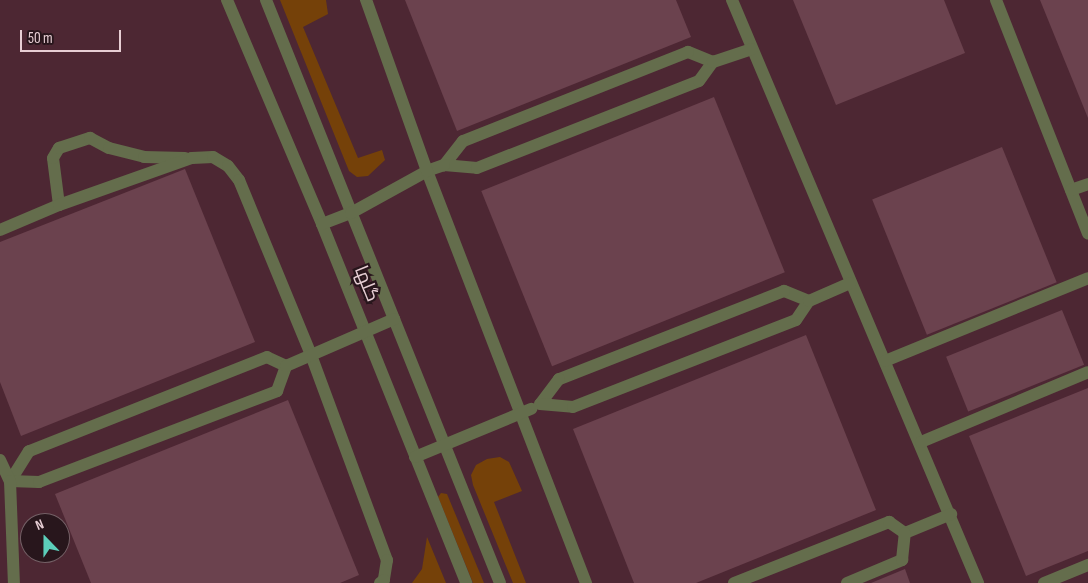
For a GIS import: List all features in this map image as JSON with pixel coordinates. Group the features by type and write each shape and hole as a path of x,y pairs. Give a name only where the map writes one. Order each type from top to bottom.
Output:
{"street":[{"name":"گلها","path":"227,0 322,224 466,583"},
{"name":"گلها","path":"266,0 500,583"},
{"path":"366,0 427,172 523,413 586,583"},
{"path":"732,0 850,283 921,442 978,583"},
{"path":"996,0 1088,234"},
{"path":"322,224 351,213 427,172 444,165 477,168 699,81 713,62 752,49"},
{"path":"444,165 463,141 688,52 713,62"},
{"path":"59,205 54,153 90,138 109,148 144,157 213,158 228,166 239,180 311,354 388,560 384,580 380,583"},
{"path":"0,230 59,205 192,158"},
{"path":"1071,190 1088,184"},
{"path":"885,361 1088,278"},
{"path":"540,404 573,407 796,320 809,301 850,283"},
{"path":"416,457 523,413 540,404 559,380 784,291 809,301"},
{"path":"10,481 39,482 277,391 286,366 364,329 394,319"},
{"path":"10,481 29,451 267,357 286,366"},
{"path":"921,442 1088,372"},
{"path":"0,460 10,481 14,583"},
{"path":"905,533 951,514"},
{"path":"734,583 889,522 905,533"},
{"path":"847,583 902,560 905,533"},
{"path":"1044,583 1088,566"}],"shaded area":[{"path":"280,0 326,0 328,14 303,27 358,158 382,150 385,160 368,176 357,177 349,171"},
{"path":"500,457 509,462 522,491 494,502 526,583 513,583 473,485 471,475 476,465 487,459"},
{"path":"441,493 447,494 484,583 473,583 438,497"},
{"path":"427,537 446,583 412,583 422,569"}],"building":[{"path":"405,0 676,0 691,37 457,131"},
{"path":"793,0 944,0 965,53 836,105"},
{"path":"1040,0 1088,0 1088,118"},
{"path":"714,97 785,272 552,366 481,191"},
{"path":"1002,147 1057,282 927,335 872,199"},
{"path":"185,169 255,342 21,436 0,382 0,242"},
{"path":"1062,310 1084,365 968,412 946,357"},
{"path":"806,335 876,510 696,583 634,583 573,429"},
{"path":"1088,388 1088,551 1026,576 969,436"},
{"path":"288,400 359,575 340,583 91,583 70,531 70,513 63,513 55,494"},
{"path":"905,569 910,583 871,583"}]}
